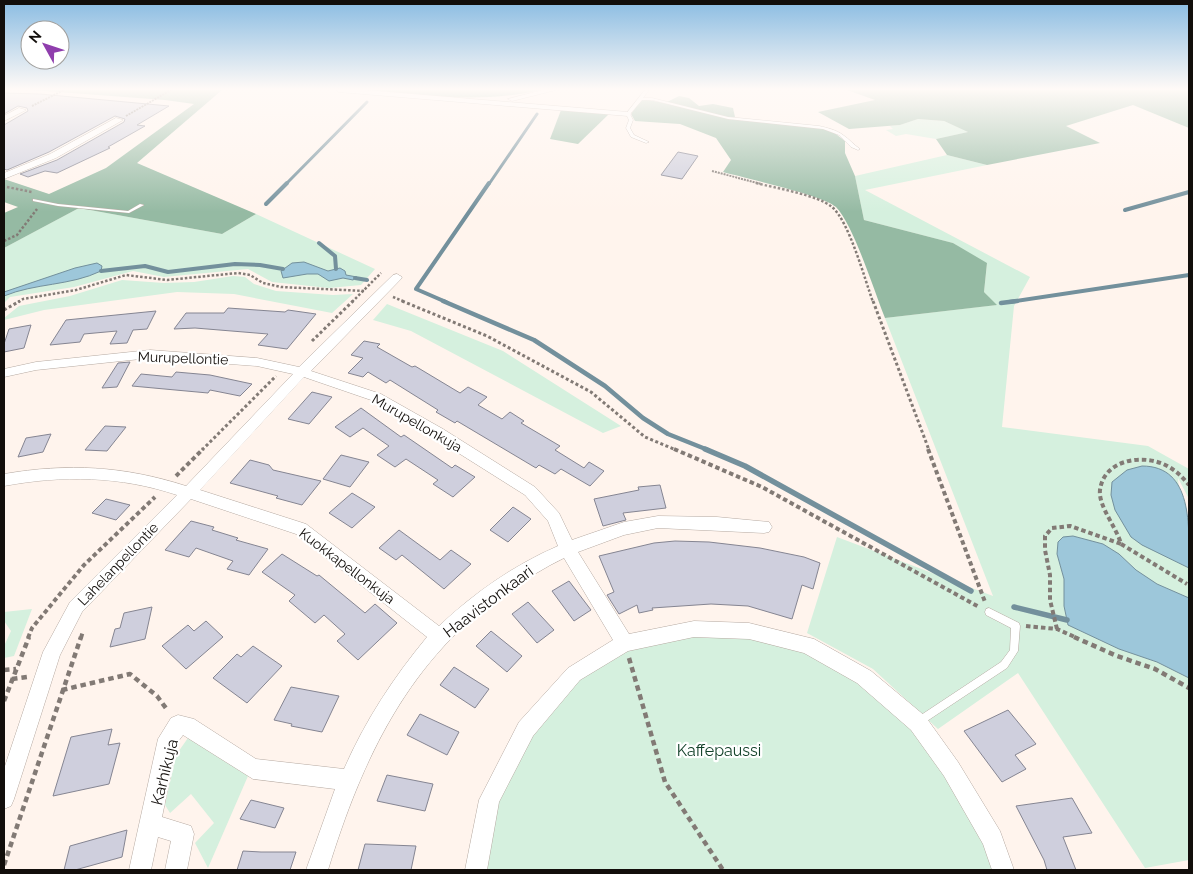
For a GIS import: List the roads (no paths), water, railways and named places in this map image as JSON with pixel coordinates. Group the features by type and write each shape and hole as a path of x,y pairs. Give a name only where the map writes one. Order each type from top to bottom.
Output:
{"street":[{"path":"4,176 53,156 99,131"},
{"path":"302,372 397,277"},
{"name":"Murupellontie","path":"4,373 36,366 150,354 257,362 302,372"},
{"name":"Lahelanpellontie","path":"4,799 52,652 76,607 189,492 302,372"},
{"name":"Murupellonkuja","path":"302,372 376,397 438,433 530,491 554,517 567,548 625,643"},
{"name":"Kuokkapellonkuja","path":"4,480 38,474 105,473 156,482 301,529 440,637"},
{"name":"Haavistonkaari","path":"316,870 349,780 371,735 412,670 440,637 474,608 520,573 567,548 613,531 659,522 764,527"},
{"path":"476,870 489,800 526,729 574,674 625,643 694,629 749,631 808,645 864,677 918,722 951,769 988,832 1002,870"},
{"name":"Karhikuja","path":"140,870 168,739 178,725 187,726 253,769 349,780"},
{"name":"Karhikuja","path":"151,824 183,834 176,870"}],"lane":[{"path":"629,131 632,136 647,142"},
{"path":"833,131 846,139 851,146 858,149"},
{"path":"35,200 58,205 129,212 142,205"},
{"path":"918,722 1004,665 1014,651 1016,626 989,612"}],"water":[{"path":"304,262 328,271 340,268 345,271 346,275 357,277 353,280 343,278 329,281 318,274 307,274 283,278 281,271 292,263"},
{"path":"97,263 102,266 101,271 89,276 4,296 4,292 75,268"},
{"path":"1142,466 1159,469 1171,476 1179,487 1185,501 1188,517 1189,568 1142,545 1131,537 1115,510 1111,495 1112,482 1127,470"},
{"path":"1073,536 1103,544 1157,584 1189,598 1189,678 1157,662 1119,649 1068,625 1064,606 1064,579 1057,554 1058,542 1063,537"}],"waterway":[{"path":"286,184 339,131"},
{"path":"489,184 525,131"},
{"path":"446,302 416,289 489,183"},
{"path":"266,204 286,184"},
{"path":"1125,210 1189,192"},
{"path":"319,243 335,256 336,269"},
{"path":"101,271 145,266 168,272 235,264 260,265 283,269"},
{"path":"1009,302 1189,275"},
{"path":"355,278 367,280"},
{"path":"443,301 534,340 605,386 643,418 668,434 708,450"},
{"path":"1009,302 1017,301"},
{"path":"1001,303 1009,302"},
{"path":"705,449 745,466 971,591"},
{"path":"1014,607 1067,620"}],"park label":[{"name":"Kaffepaussi","path":"719,750"}]}
